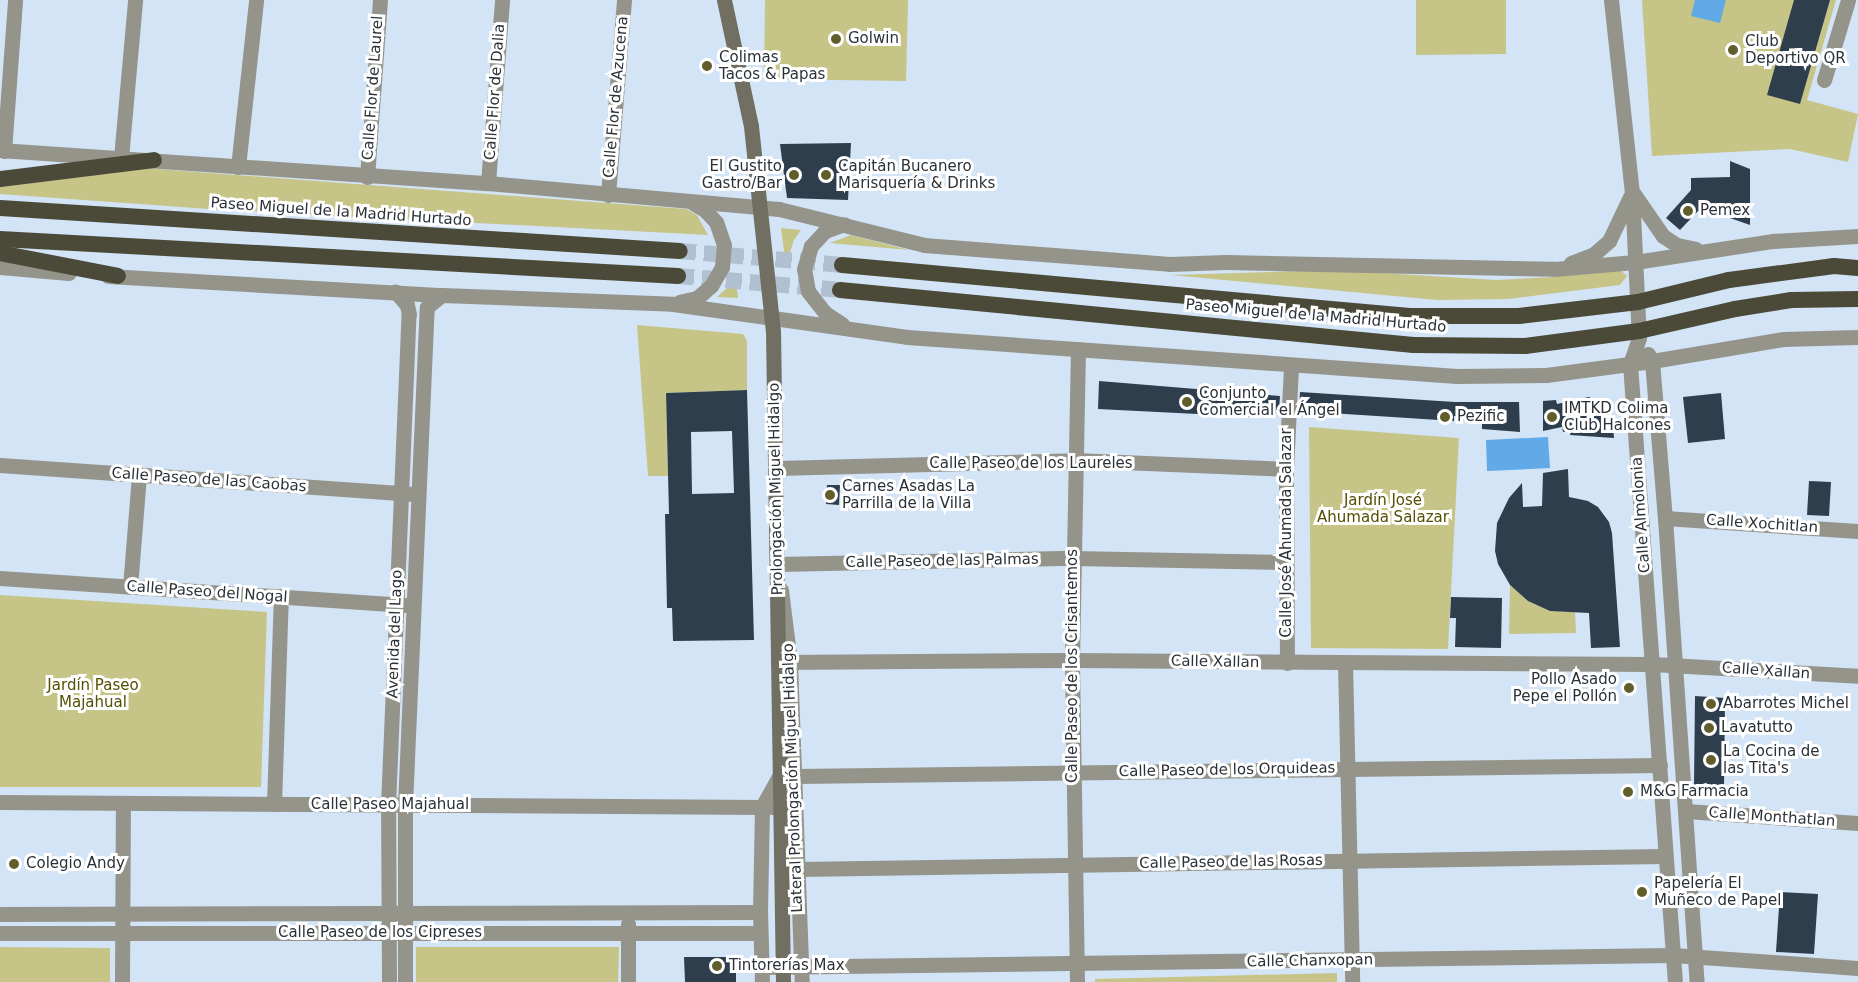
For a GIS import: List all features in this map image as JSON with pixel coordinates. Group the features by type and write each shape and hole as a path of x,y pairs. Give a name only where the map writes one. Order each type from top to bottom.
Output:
{"highway":[{"path":"0,179 154,160"},
{"name":"Paseo Miguel de la Madrid Hurtado","path":"0,208 680,251"},
{"path":"0,239 678,276"},
{"path":"0,253 118,276"},
{"path":"1834,266 1858,254"},
{"name":"Paseo Miguel de la Madrid Hurtado","path":"842,265 1410,316 1519,316 1638,302 1729,280 1834,266 1858,268"},
{"name":"Paseo Miguel de la Madrid Hurtado","path":"840,290 1413,345 1525,346 1639,335 1735,309 1791,300 1856,299"}],"main road":[{"name":"Prolongación Miguel Hidalgo","path":"724,0 751,126 772,317 787,776 780,807 783,975"}],"street":[{"path":"15,0 2,151 154,160 367,177 488,183 608,195 689,200 779,209 924,245 1169,264 1271,262 1554,269 1635,262 1773,241 1858,236"},
{"path":"121,158 135,0"},
{"path":"238,167 256,0"},
{"name":"Calle Flor de Laurel","path":"367,177 380,0"},
{"name":"Calle Flor de Dalia","path":"488,183 502,0"},
{"name":"Calle Flor de Azucena","path":"608,195 624,0"},
{"path":"1611,0 1632,192 1639,335"},
{"path":"1824,80 1848,0"},
{"path":"1632,192 1663,237 1677,245 1704,250"},
{"path":"1554,269 1594,254 1609,241 1632,192"},
{"path":"673,304 697,298 711,286 722,267 724,245 716,222 705,210 689,200"},
{"path":"844,224 825,231 811,246 804,269 808,291 825,313 847,327"},
{"path":"0,267 442,295 673,304 907,337 1456,376 1546,375 1652,361 1784,339 1858,337"},
{"name":"Avenida del Lago","path":"389,982 388,804 409,314 407,305 395,291"},
{"name":"Avenida del Lago","path":"405,982 405,805 427,307 442,295"},
{"name":"Calle Almolonia","path":"1639,335 1652,361 1697,982"},
{"name":"Calle Almolonia","path":"1639,335 1630,363 1674,982"},
{"name":"Calle Paseo de los Crisantemos","path":"1077,982 1072,558 1078,349"},
{"name":"Calle José Ahumada Salazar","path":"1287,663 1286,469 1291,366"},
{"path":"404,433 421,433"},
{"name":"Calle Paseo de los Laureles","path":"777,468 1075,460 1286,469"},
{"name":"Calle Paseo de las Caobas","path":"0,465 418,494"},
{"path":"130,586 139,475"},
{"name":"Calle Xochitlan","path":"1665,518 1858,531"},
{"name":"Calle Paseo de las Palmas","path":"779,569 1072,558 1286,562"},
{"name":"Calle Paseo del Nogal","path":"0,578 414,605"},
{"path":"274,804 281,596"},
{"name":"Calle Xallan","path":"784,662 1072,660 1652,664 1858,676"},
{"path":"1345,663 1352,982"},
{"name":"Calle Paseo de los Orquideas","path":"787,776 1660,765"},
{"name":"Lateral Prolongación Miguel Hidalgo","path":"762,975 760,912 762,807 787,776"},
{"name":"Lateral Prolongación Miguel Hidalgo","path":"787,776 796,869 801,975"},
{"name":"Calle Paseo Majahual","path":"0,802 780,807"},
{"path":"122,982 123,803"},
{"name":"Calle Monthatlan","path":"1686,812 1858,823"},
{"name":"Calle Paseo de las Rosas","path":"796,869 1665,856"},
{"path":"627,912 628,982"},
{"name":"Calle Paseo de los Cipreses","path":"0,914 760,912"},
{"name":"Calle Paseo de los Cipreses","path":"0,933 760,933"},
{"name":"Calle Chanxopan","path":"762,975 1077,964 1673,956 1858,968"}],"green space":[{"name":"Golwin","path":"765,0 908,0 906,81 764,79"},
{"path":"1416,0 1506,0 1506,54 1416,55"},
{"name":"Club Deportivo QR","path":"1642,0 1836,0 1807,100 1858,114 1848,162 1790,149 1652,156"},
{"path":"144,168 686,209 697,215 708,235 209,209 0,194 0,185"},
{"path":"781,228 801,230 794,240 788,258 785,258"},
{"path":"851,235 909,250 830,243"},
{"path":"1618,268 1627,276 1620,285 1508,299 1437,300 1171,275 1333,270 1496,280 1553,277"},
{"path":"735,272 738,298 717,297 728,287"},
{"path":"637,325 743,334 747,341 747,390 666,393 668,476 648,476"},
{"name":"Jardín José Ahumada Salazar","path":"1309,427 1459,438 1448,649 1311,648"},
{"path":"1510,585 1528,601 1550,611 1575,612 1576,633 1509,634"},
{"name":"Jardín Paseo Majahual","path":"0,595 267,612 261,787 0,787"},
{"path":"0,947 110,948 110,982 0,982"},
{"path":"416,947 619,947 618,982 416,982"},
{"path":"1337,973 1337,982 1095,982 1095,979"}],"water":[{"path":"1695,0 1726,0 1720,23 1691,16"},
{"path":"1548,437 1550,468 1487,471 1486,440"}],"building":[{"path":"1794,0 1830,0 1800,104 1767,95"},
{"path":"851,143 848,200 787,198 780,144"},
{"path":"1730,161 1750,169 1750,225 1730,218 1730,211 1698,211 1680,230 1666,218 1691,190 1691,178 1730,177"},
{"name":"Conjunto Comercial el Ángel","path":"1099,381 1280,396 1279,410 1276,410 1275,418 1098,409"},
{"path":"747,390 754,640 673,641 672,608 667,608 665,514 669,514 666,393","holes":["732,431 734,493 692,494 691,432"]},
{"path":"1300,392 1455,402 1519,402 1520,432 1482,429 1482,418 1454,416 1454,421 1299,411"},
{"path":"1721,393 1725,439 1688,443 1683,397"},
{"path":"1589,397 1600,404 1604,425 1613,425 1614,438 1570,435 1571,430 1563,432 1562,427 1543,431 1543,401 1556,400 1557,404"},
{"path":"1568,469 1569,497 1588,501 1598,507 1609,522 1612,533 1620,647 1591,648 1589,613 1550,611 1528,601 1510,585 1498,564 1495,551 1497,523 1509,498 1522,483 1523,507 1542,506 1543,473"},
{"path":"1809,481 1831,482 1829,516 1807,515"},
{"path":"827,485 840,485 839,505 826,504"},
{"path":"1451,597 1502,598 1501,648 1455,647 1456,618 1450,618"},
{"path":"1695,696 1725,698 1724,786 1694,785"},
{"path":"1780,892 1818,894 1814,954 1776,952"},
{"path":"684,957 736,957 736,982 685,982"}],"tunnel":[{"path":"680,251 842,265"},
{"path":"678,276 840,290"}],"place":[{"name":"Golwin","path":"836,39"},
{"name":"Club Deportivo QR","path":"1733,50"},
{"name":"Colimas Tacos & Papas","path":"707,66"},
{"name":"El Gustito Gastro/Bar","path":"794,175"},
{"name":"Capitán Bucanero Marisquería & Drinks","path":"826,175"},
{"name":"Pemex","path":"1688,211"},
{"name":"Conjunto Comercial el Ángel","path":"1187,402"},
{"name":"Pezific","path":"1445,417"},
{"name":"IMTKD Colima Club Halcones","path":"1552,417"},
{"name":"Carnes Asadas La Parrilla de la Villa","path":"830,495"},
{"name":"Pollo Asado Pepe el Pollón","path":"1629,688"},
{"name":"Abarrotes Michel","path":"1711,704"},
{"name":"Lavatutto","path":"1709,728"},
{"name":"La Cocina de las Tita's","path":"1711,760"},
{"name":"M&G Farmacia","path":"1628,792"},
{"name":"Colegio Andy","path":"14,864"},
{"name":"Papelería El Muñeco de Papel","path":"1642,892"},
{"name":"Tintorerías Max","path":"717,966"}]}
